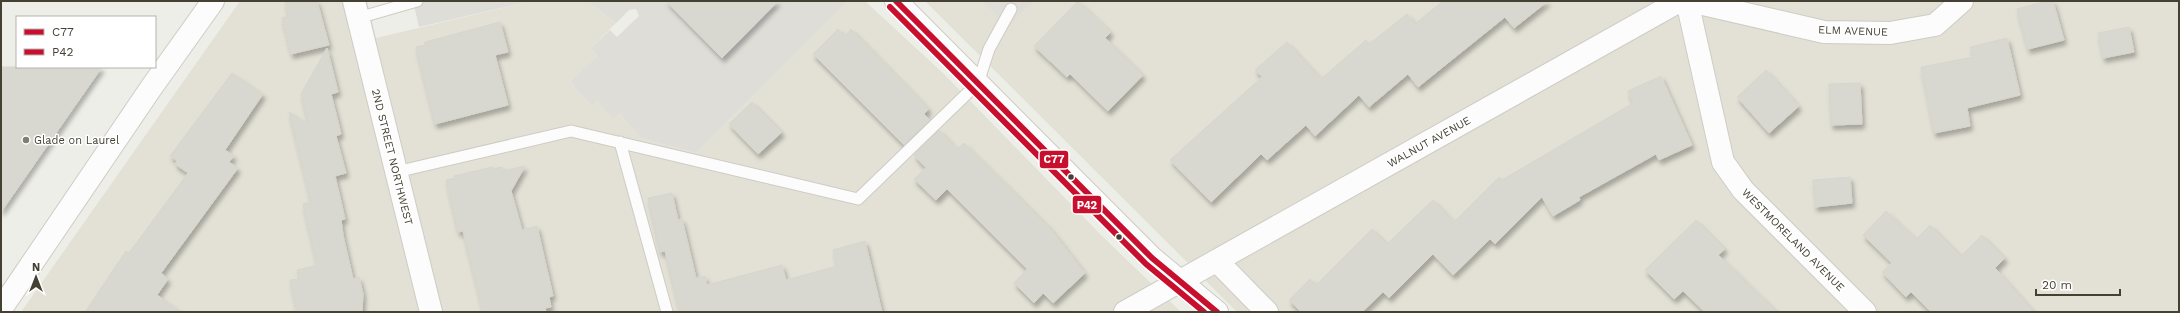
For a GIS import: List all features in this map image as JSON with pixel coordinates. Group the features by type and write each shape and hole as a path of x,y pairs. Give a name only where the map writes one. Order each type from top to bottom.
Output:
{"street":[{"path":"1,310 213,1"},
{"path":"896,1 1152,258 1182,281 1217,312"},
{"name":"ELM AVENUE","path":"1682,1 1824,32 1890,34 1935,25 1962,1"},
{"name":"WALNUT AVENUE","path":"1125,312 1682,1"},
{"name":"WESTMORELAND AVENUE","path":"1682,1 1723,162 1743,190 1865,312"},
{"name":"2ND STREET NORTHWEST","path":"356,9 431,312"},
{"path":"1217,261 1267,312"}],"lane":[{"path":"356,9 417,1"},
{"path":"396,172 571,131 858,199 978,83 989,49 1011,9"},
{"path":"620,142 667,312"}],"shaded area":[{"path":"240,1 367,1 376,38 532,1 587,1 616,23 591,48 597,56 570,82 592,106 596,101 619,113 641,138 696,153 848,1 865,1 945,75 1100,234 1181,312 21,312"},
{"path":"413,1 532,1 419,27"},
{"path":"587,1 848,1 696,153 641,138 619,113 613,119 597,101 592,106 570,82 597,56 591,48 610,30 617,37 639,16 636,9 629,10 616,23"},
{"path":"925,1 2179,1 2179,312 1237,312"},
{"path":"982,1 1033,1 1009,26"}],"building":[{"path":"285,1 317,1 329,45 291,54 282,18 288,16"},
{"path":"666,1 778,1 722,58"},
{"path":"1078,1 1111,32 1105,38 1143,75 1108,111 1070,74 1067,77 1034,46"},
{"path":"1443,1 1548,1 1514,28 1505,17 1418,87 1408,74 1369,107 1359,95 1315,136 1306,125 1267,160 1261,154 1211,202 1170,160 1262,77 1255,70 1287,42 1321,79 1366,40 1369,44 1407,14 1415,24"},
{"path":"2047,1 2053,1 2064,40 2028,49 2017,9"},
{"path":"500,22 508,52 495,55 508,105 435,124 416,47 425,45 425,42"},
{"path":"2129,27 2134,52 2103,58 2098,33"},
{"path":"838,29 845,36 851,29 929,109 924,114 930,120 904,145 813,54"},
{"path":"2007,38 2020,95 1967,108 1970,126 1934,133 1921,67 1973,57 1970,47"},
{"path":"327,48 338,92 331,94 341,134 336,136 346,173 335,176 345,219 341,220 343,235 353,279 359,277 363,294 362,312 297,312 290,280 299,279 297,270 317,265 303,204 311,202 289,112 309,125 301,94"},
{"name":"Glade on Laurel","path":"1,67 101,68 1,212"},
{"path":"1766,70 1799,106 1769,133 1737,97"},
{"path":"232,73 263,94 225,150 234,156 229,162 238,168 161,273 168,279 157,295 181,312 85,312 126,251 129,253 188,173 175,164 177,161 170,156"},
{"path":"1661,76 1692,145 1659,160 1656,154 1579,197 1580,200 1553,216 1542,197 1495,244 1490,239 1453,275 1433,254 1389,298 1383,292 1362,312 1301,312 1289,300 1310,279 1316,285 1372,229 1387,244 1433,200 1454,222 1499,177 1502,180 1633,103 1628,91"},
{"path":"1860,83 1862,124 1831,125 1829,84"},
{"path":"752,102 782,132 758,154 729,124"},
{"path":"939,130 957,149 964,143 1050,228 1085,273 1053,303 1043,293 1034,303 1014,283 1027,269 947,189 936,200 914,179 926,168 914,155"},
{"path":"525,166 511,191 522,230 537,226 553,296 549,297 551,307 545,308 546,312 483,312 463,231 458,232 446,180 455,178 454,176 493,167 493,169 502,167 503,171"},
{"path":"1850,177 1852,203 1815,207 1813,180"},
{"path":"672,193 678,220 682,219 696,278 705,276 707,285 782,265 786,280 837,266 833,250 865,241 882,312 680,312 665,251 660,252 648,198"},
{"path":"1886,211 1916,239 1930,225 1961,256 1982,235 2005,258 1995,268 2034,312 1931,312 1911,292 1906,297 1882,272 1892,263 1863,235"},
{"path":"1696,220 1725,249 1718,255 1777,312 1705,312 1683,291 1674,299 1645,270"}],"transit line":[{"name":"C77","path":"896,1 1152,258 1217,312"},
{"name":"P42","path":"890,7 1146,264 1204,312"}],"place":[{"name":"Glade on Laurel","path":"26,140"}]}
